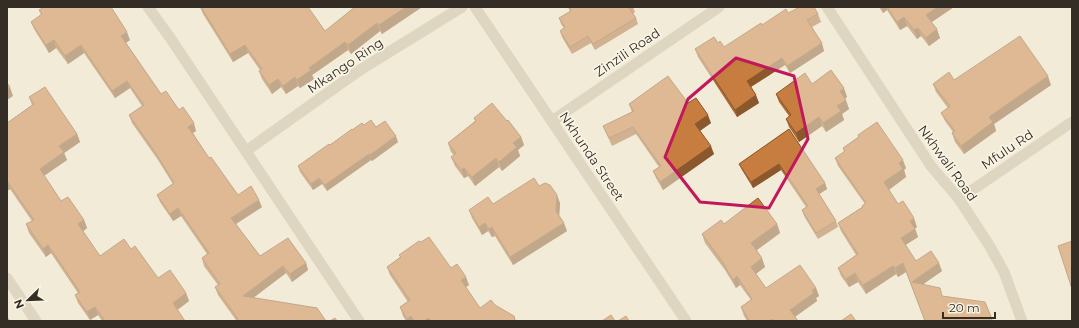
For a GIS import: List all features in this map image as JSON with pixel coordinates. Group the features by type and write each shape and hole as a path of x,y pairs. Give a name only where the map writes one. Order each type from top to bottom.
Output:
{"street":[{"path":"148,7 246,151 358,321"},
{"name":"Mkango Ring","path":"246,151 360,70 462,7"},
{"name":"Nkhunda Street","path":"475,7 686,321"},
{"name":"Zinzili Road","path":"552,121 719,7"},
{"name":"Nkhwali Road","path":"827,7 931,166 959,199 989,245 1004,272 1022,321"},
{"name":"Mfulu Rd","path":"959,199 1072,122"},
{"path":"7,278 36,321"}],"highlighted area":[{"path":"736,58 794,76 808,139 769,208 700,202 665,157 688,99"}],"building":[{"path":"44,7 111,7 127,32 121,36 161,94 166,91 179,110 183,107 194,123 188,127 209,158 211,157 238,195 251,186 259,200 231,218 260,256 288,238 306,263 290,274 283,266 243,296 317,308 326,321 236,321 238,319 215,287 220,284 202,258 209,253 178,208 170,214 157,195 174,183 155,152 129,115 144,105 127,81 112,91 81,45 65,56 54,40 46,45 31,22 42,14 39,10"},
{"path":"201,7 308,7 325,31 355,7 406,7 379,25 377,23 348,45 345,42 309,68 311,70 297,80 295,77 283,86 278,79 269,85 259,71 262,69 245,45 230,54"},
{"path":"569,7 632,7 629,8 636,18 593,44 588,36 570,47 560,31 565,27 559,18 571,11"},
{"path":"800,7 814,7 818,14 807,20 822,43 787,66 782,58 747,81 756,95 735,110 695,49 714,37 718,43 720,41 724,47 786,9 788,13"},
{"path":"887,7 938,7 926,15 937,29 926,38 918,28 914,30 904,17 897,22"},
{"path":"1020,36 1048,76 989,117 993,122 961,146 952,133 955,131 941,113 950,106 933,84 949,72 954,80"},
{"path":"831,70 844,88 840,91 846,100 837,106 841,111 823,123 819,117 796,133 786,119 791,115 776,94 805,73 812,84"},
{"path":"668,76 688,103 696,98 708,115 695,124 711,146 660,182 653,171 661,166 633,127 609,138 603,126 634,111 629,104"},
{"path":"45,87 77,134 59,146 64,152 40,169 61,201 68,197 84,220 78,224 100,256 124,239 131,249 135,246 158,278 170,270 186,293 173,303 185,321 105,321 95,307 87,312 75,295 80,292 48,245 43,249 26,224 34,220 7,181 7,123 34,104 29,97"},
{"path":"492,103 521,137 513,143 517,147 499,162 496,158 472,177 464,168 461,170 451,157 456,153 448,143 476,121 474,118"},
{"path":"371,120 376,127 385,121 396,136 325,185 319,178 311,184 298,166 352,129 362,123 364,125"},
{"path":"877,122 903,160 899,163 903,169 884,182 898,204 903,201 914,218 910,221 915,229 901,238 916,261 931,251 939,263 912,282 940,288 942,296 985,302 992,319 991,321 925,321 903,263 895,268 893,266 863,285 855,273 846,279 838,268 858,254 838,223 863,207 862,206 866,203 835,158 845,151 843,148 859,137 858,135"},
{"path":"789,129 825,183 816,189 836,221 816,233 802,210 808,206 779,164 751,182 739,164"},
{"path":"534,178 539,186 545,183 550,185 557,195 556,211 564,223 510,257 492,227 489,229 485,223 479,227 469,210 488,197 493,204"},
{"path":"758,198 777,224 751,243 762,258 751,267 766,288 800,265 816,288 812,290 814,293 790,310 798,321 774,321 772,319 769,321 750,321 741,307 752,299 737,276 733,280 722,261 702,234 721,220 724,224"},
{"path":"429,237 451,268 457,264 466,277 461,280 480,308 491,300 495,305 514,316 515,321 431,321 429,318 424,321 414,321 411,316 407,319 400,307 410,300 387,267 401,257 399,255 419,241 421,242"},
{"path":"1072,241 1072,289 1058,246"},
{"path":"851,314 856,321 841,321"},
{"path":"611,315 615,321 602,321"},
{"path":"626,316 629,321 618,321"},
{"path":"335,318 337,321 330,321"}]}
